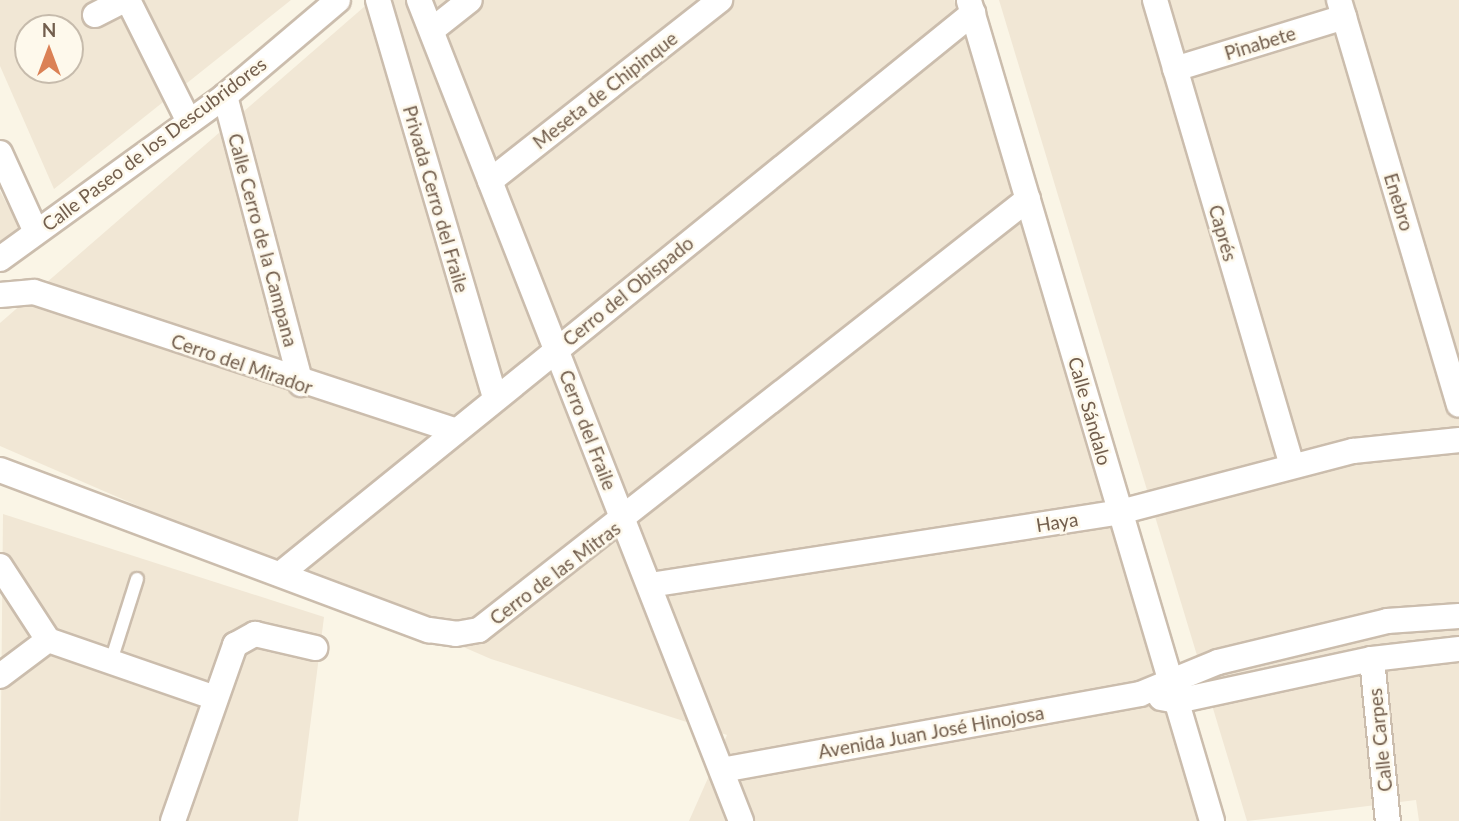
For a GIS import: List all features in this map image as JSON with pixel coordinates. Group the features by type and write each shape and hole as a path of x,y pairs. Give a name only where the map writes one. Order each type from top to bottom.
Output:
{"street":[{"path":"94,15 126,0 188,122"},
{"name":"Calle Paseo de los Descubridores","path":"0,259 225,96 338,0"},
{"name":"Privada Cerro del Fraile","path":"378,0 495,398"},
{"name":"Cerro del Fraile","path":"419,0 741,821"},
{"path":"432,30 470,0"},
{"name":"Meseta de Chipinque","path":"490,181 720,0"},
{"name":"Caprés","path":"1156,0 1292,465"},
{"name":"Cerro del Obispado","path":"284,570 971,7"},
{"name":"Calle Sándalo","path":"971,7 1212,821"},
{"name":"Pinabete","path":"1175,69 1342,9"},
{"name":"Enebro","path":"1342,9 1459,405"},
{"name":"Calle Cerro de la Campana","path":"225,96 301,384"},
{"path":"0,153 6,181 36,232"},
{"name":"Cerro de las Mitras","path":"0,470 284,570 456,635 495,620 624,521 1028,199"},
{"name":"Cerro del Mirador","path":"0,295 34,292 301,384 453,430"},
{"name":"Haya","path":"650,585 1120,512 1292,465 1459,440"},
{"path":"0,566 48,640 213,697"},
{"name":"Avenida Juan José Hinojosa","path":"722,770 1140,694 1170,677 1387,621 1459,616"},
{"path":"173,821 213,697 244,636 315,649"},
{"path":"0,676 48,640"},
{"name":"Avenida Juan José Hinojosa","path":"1140,694 1177,701 1372,659 1459,649"},
{"name":"Calle Carpes","path":"1372,659 1388,821"}],"lane":[{"path":"111,661 137,579"}],"shaded area":[{"path":"0,0 291,0 54,189 0,66"},
{"path":"372,0 954,0 1199,821 689,821 727,735 491,659 0,446 0,323"},
{"path":"999,0 1459,0 1459,821 1419,821 1416,800 1247,821"},
{"path":"0,191 19,227 0,241"},
{"path":"3,514 324,617 298,821 0,821"}]}
